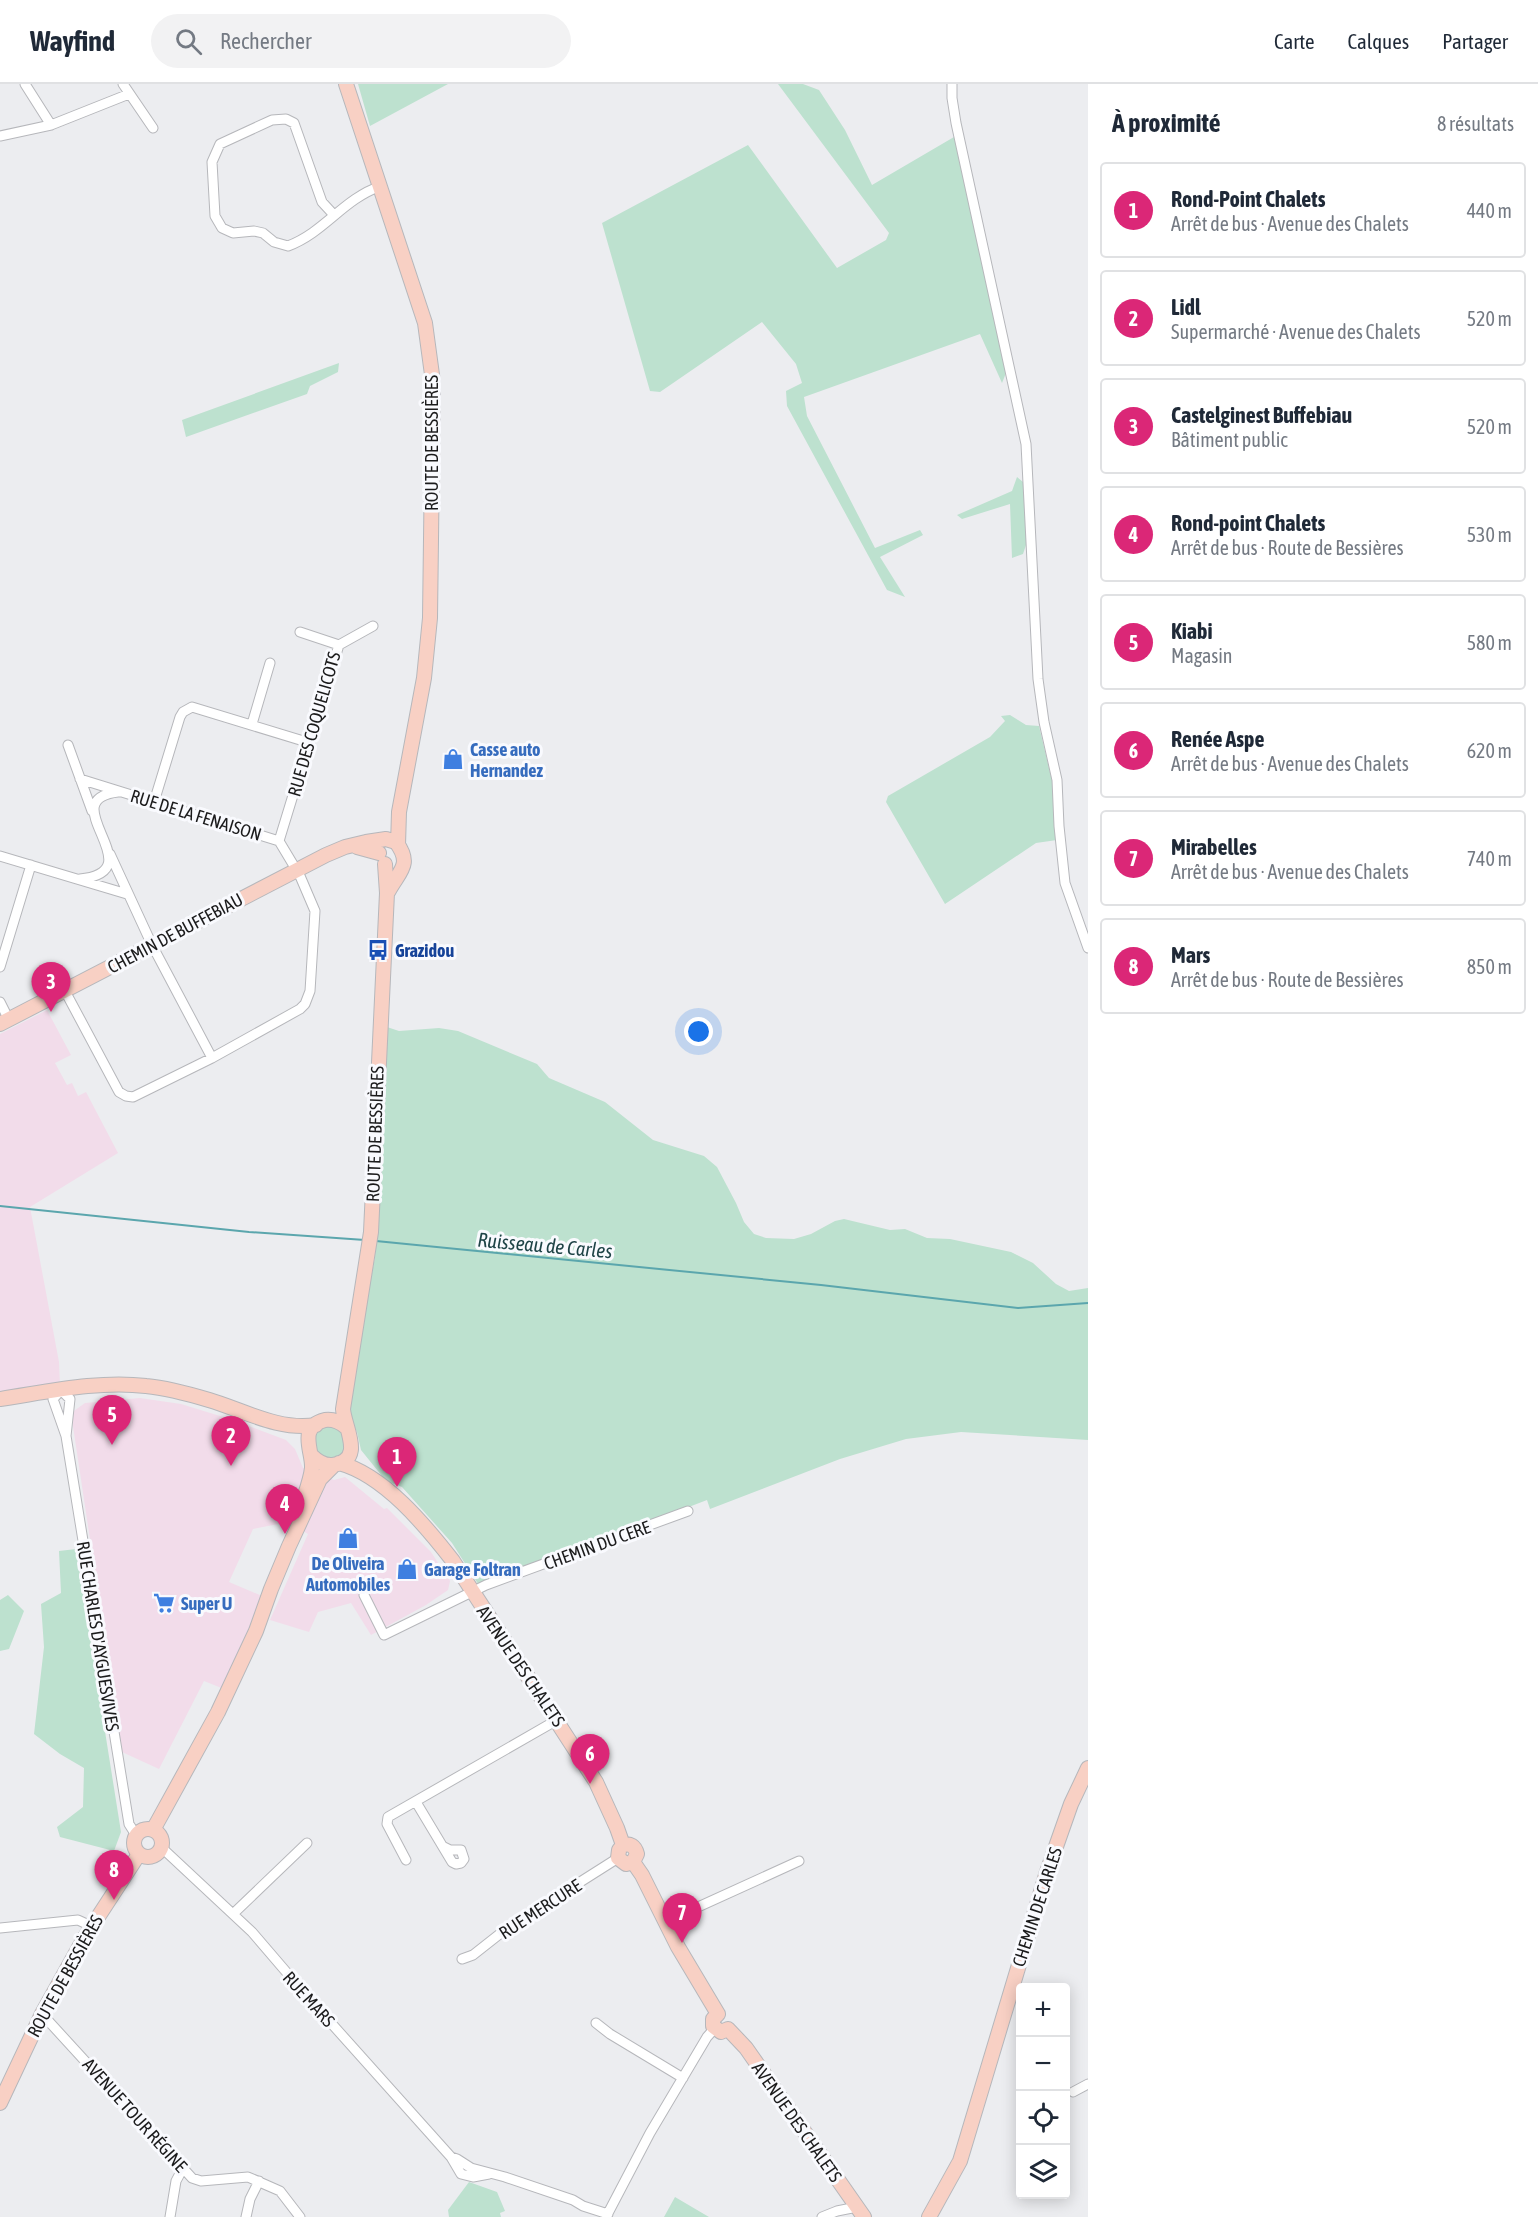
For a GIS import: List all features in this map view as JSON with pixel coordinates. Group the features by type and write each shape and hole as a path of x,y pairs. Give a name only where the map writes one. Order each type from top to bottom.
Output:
{"main road":[{"name":"ROUTE DE BESSIÈRES","path":"346,84 425,323 432,382 430,618 424,678 399,812 398,845 405,862 404,868 399,872 387,893"},
{"name":"ROUTE DE BESSIÈRES","path":"153,1830 218,1712 244,1652 256,1631 289,1546 321,1479 336,1464 346,1458 352,1447 352,1437 346,1427 343,1409 371,1232 387,893 379,845 399,812"},
{"path":"384,839 392,840 398,845"},
{"name":"CHEMIN DE BUFFEBIAU","path":"4,1022 296,870 352,846 384,839"},
{"path":"352,846 382,859 389,869 399,872"},
{"name":"ROUTE DE BESSIÈRES","path":"289,1546 311,1475 309,1434 320,1423 347,1373"},
{"path":"0,1406 130,1385 148,1386 210,1400 268,1421 297,1427 335,1420 346,1427"},
{"path":"0,1399 61,1396"},
{"path":"268,1421 310,1450 322,1464 336,1464"},
{"name":"AVENUE DES CHALETS","path":"352,1447 370,1477"},
{"name":"AVENUE DES CHALETS","path":"336,1464 370,1477 401,1502 433,1535 453,1561 596,1782 617,1828 621,1852"},
{"name":"CHEMIN DE CARLES","path":"929,2217 960,2161 1046,1875 1071,1804 1088,1768"},
{"path":"146,1829 153,1830 160,1836 161,1847 155,1854 148,1856 139,1854 134,1847 136,1835 146,1829"},
{"name":"AVENUE DES CHALETS","path":"621,1852 629,1845 635,1848 637,1854 633,1862 642,1875 665,1922 718,2014 728,2017 731,2023 716,2032 752,2057 856,2207"},
{"name":"ROUTE DE BESSIÈRES","path":"0,2103 42,2014 91,1926 139,1854"}],"street":[{"path":"24,84 51,124"},
{"path":"123,84 153,128"},
{"path":"952,84 956,123 1026,444 1038,679 1044,722 1057,780 1065,883 1088,948"},
{"path":"0,136 51,124 129,94"},
{"path":"334,215 322,202 294,123 286,119 272,120 220,144 214,153 212,162 215,216 222,228 233,233 254,231 263,233 274,242 288,246 320,229 360,194 381,186"},
{"path":"339,645 373,626"},
{"name":"RUE DES COQUELICOTS","path":"279,841 339,645 300,632"},
{"path":"252,724 270,663"},
{"path":"154,802 180,717 187,708 192,707 310,742"},
{"path":"68,745 94,816 127,894 212,1058"},
{"name":"RUE DE LA FENAISON","path":"65,992 119,1092 133,1097 212,1058 300,1009 308,998 315,911 296,870 279,841 80,779"},
{"path":"94,816 93,807 99,798 119,792"},
{"path":"77,879 88,878 103,870 110,854"},
{"path":"0,856 127,894"},
{"path":"0,967 31,865"},
{"path":"0,1002 4,1022"},
{"name":"RUE CHARLES D'AYGUESVIVES","path":"61,1396 66,1436"},
{"name":"RUE CHARLES D'AYGUESVIVES","path":"61,1396 129,1824 136,1835"},
{"name":"CHEMIN DU CERE","path":"364,1595 384,1635 472,1592 688,1511"},
{"path":"406,1860 387,1824 388,1817 557,1720"},
{"path":"416,1802 444,1846"},
{"path":"234,1913 307,1843"},
{"name":"RUE MARS","path":"161,1847 234,1913 451,2157 464,2165 517,2181 607,2216"},
{"name":"RUE MERCURE","path":"462,1959 473,1954 506,1929 621,1852"},
{"path":"665,1922 799,1861"},
{"path":"0,1928 78,1920 91,1926"},
{"name":"AVENUE TOUR RÉGINE","path":"42,2014 192,2178 201,2181 242,2176 259,2181 280,2191 300,2217"},
{"path":"596,2024 683,2078"},
{"path":"607,2216 650,2133 683,2078 716,2032"},
{"path":"1073,2092 1088,2084"},
{"path":"170,2217 179,2173 183,2168"},
{"path":"176,2190 192,2178"},
{"path":"246,2217 250,2199 259,2181"},
{"path":"822,2217 856,2207"}],"shaded area":[{"path":"47,1010 71,1055 55,1063 67,1085 72,1083 78,1096 86,1092 118,1153 30,1207 59,1362 60,1386 0,1396 0,1034"},
{"path":"140,1398 181,1404 286,1440 295,1449 303,1468 334,1480 345,1477 384,1509 387,1508 431,1552 450,1581 448,1590 426,1605 371,1635 351,1603 318,1612 309,1632 270,1620 308,1534 288,1522 253,1529 229,1582 262,1596 224,1689 204,1681 159,1769 122,1752 71,1413 85,1403"}],"green space":[{"path":"358,84 448,84 370,126"},
{"path":"778,84 803,84 819,90 845,130 872,185 954,137 1006,373 1002,383 980,334 804,397 807,416 875,548 920,530 923,535 880,557 905,597 887,590 787,406 786,391 802,383 796,364 762,322 660,392 650,391 602,223 748,145 837,268 886,240 889,233"},
{"path":"339,363 338,372 310,386 307,394 186,437 182,420"},
{"path":"1017,477 1023,482 1028,539 1023,554 1012,558 1010,504 962,519 957,515 1012,491"},
{"path":"1010,715 1026,725 1039,726 1054,789 1057,840 1036,843 945,904 886,802 888,796 990,737 1005,721 1001,716"},
{"path":"387,1027 399,1031 439,1028 458,1031 537,1064 549,1078 605,1102 653,1140 704,1156 717,1167 744,1222 754,1234 766,1238 794,1239 844,1219 890,1230 905,1229 927,1238 950,1239 1011,1252 1033,1263 1056,1284 1069,1291 1088,1288 1088,1440 961,1432 906,1439 840,1459 710,1509 707,1500 480,1587 452,1543 402,1487 386,1481 361,1450 357,1432 346,1410 375,1257"},
{"path":"330,1426 342,1431 347,1443 342,1455 330,1460 318,1455 313,1443 318,1431"},
{"path":"76,1549 121,1832 114,1851 60,1837 57,1827 83,1807 84,1768 60,1754 34,1734 44,1647 41,1604 61,1593 59,1551"},
{"path":"8,1595 24,1611 9,1649 0,1651 0,1600"},
{"path":"469,2182 497,2192 505,2211 500,2213 501,2217 449,2217 448,2210"},
{"path":"675,2197 709,2217 664,2217"}],"waterway":[{"name":"Ruisseau de Carles","path":"0,1206 249,1232 365,1240"},
{"name":"Ruisseau de Carles","path":"376,1241 821,1285 1018,1308 1088,1303"}],"place":[{"name":"Casse auto Hernandez","path":"453,759"},
{"name":"Grazidou","path":"378,950"},
{"name":"Castelginest Buffebiau","path":"51,1012"},
{"name":"Kiabi","path":"112,1445"},
{"name":"Lidl","path":"231,1466"},
{"name":"Rond-Point Chalets","path":"397,1487"},
{"name":"Rond-point Chalets","path":"285,1534"},
{"name":"De Oliveira Automobiles","path":"348,1538"},
{"name":"Garage Foltran","path":"407,1569"},
{"name":"Super U","path":"164,1603"},
{"name":"Renée Aspe","path":"590,1784"},
{"name":"Mars","path":"114,1900"},
{"name":"Mirabelles","path":"682,1943"}]}
